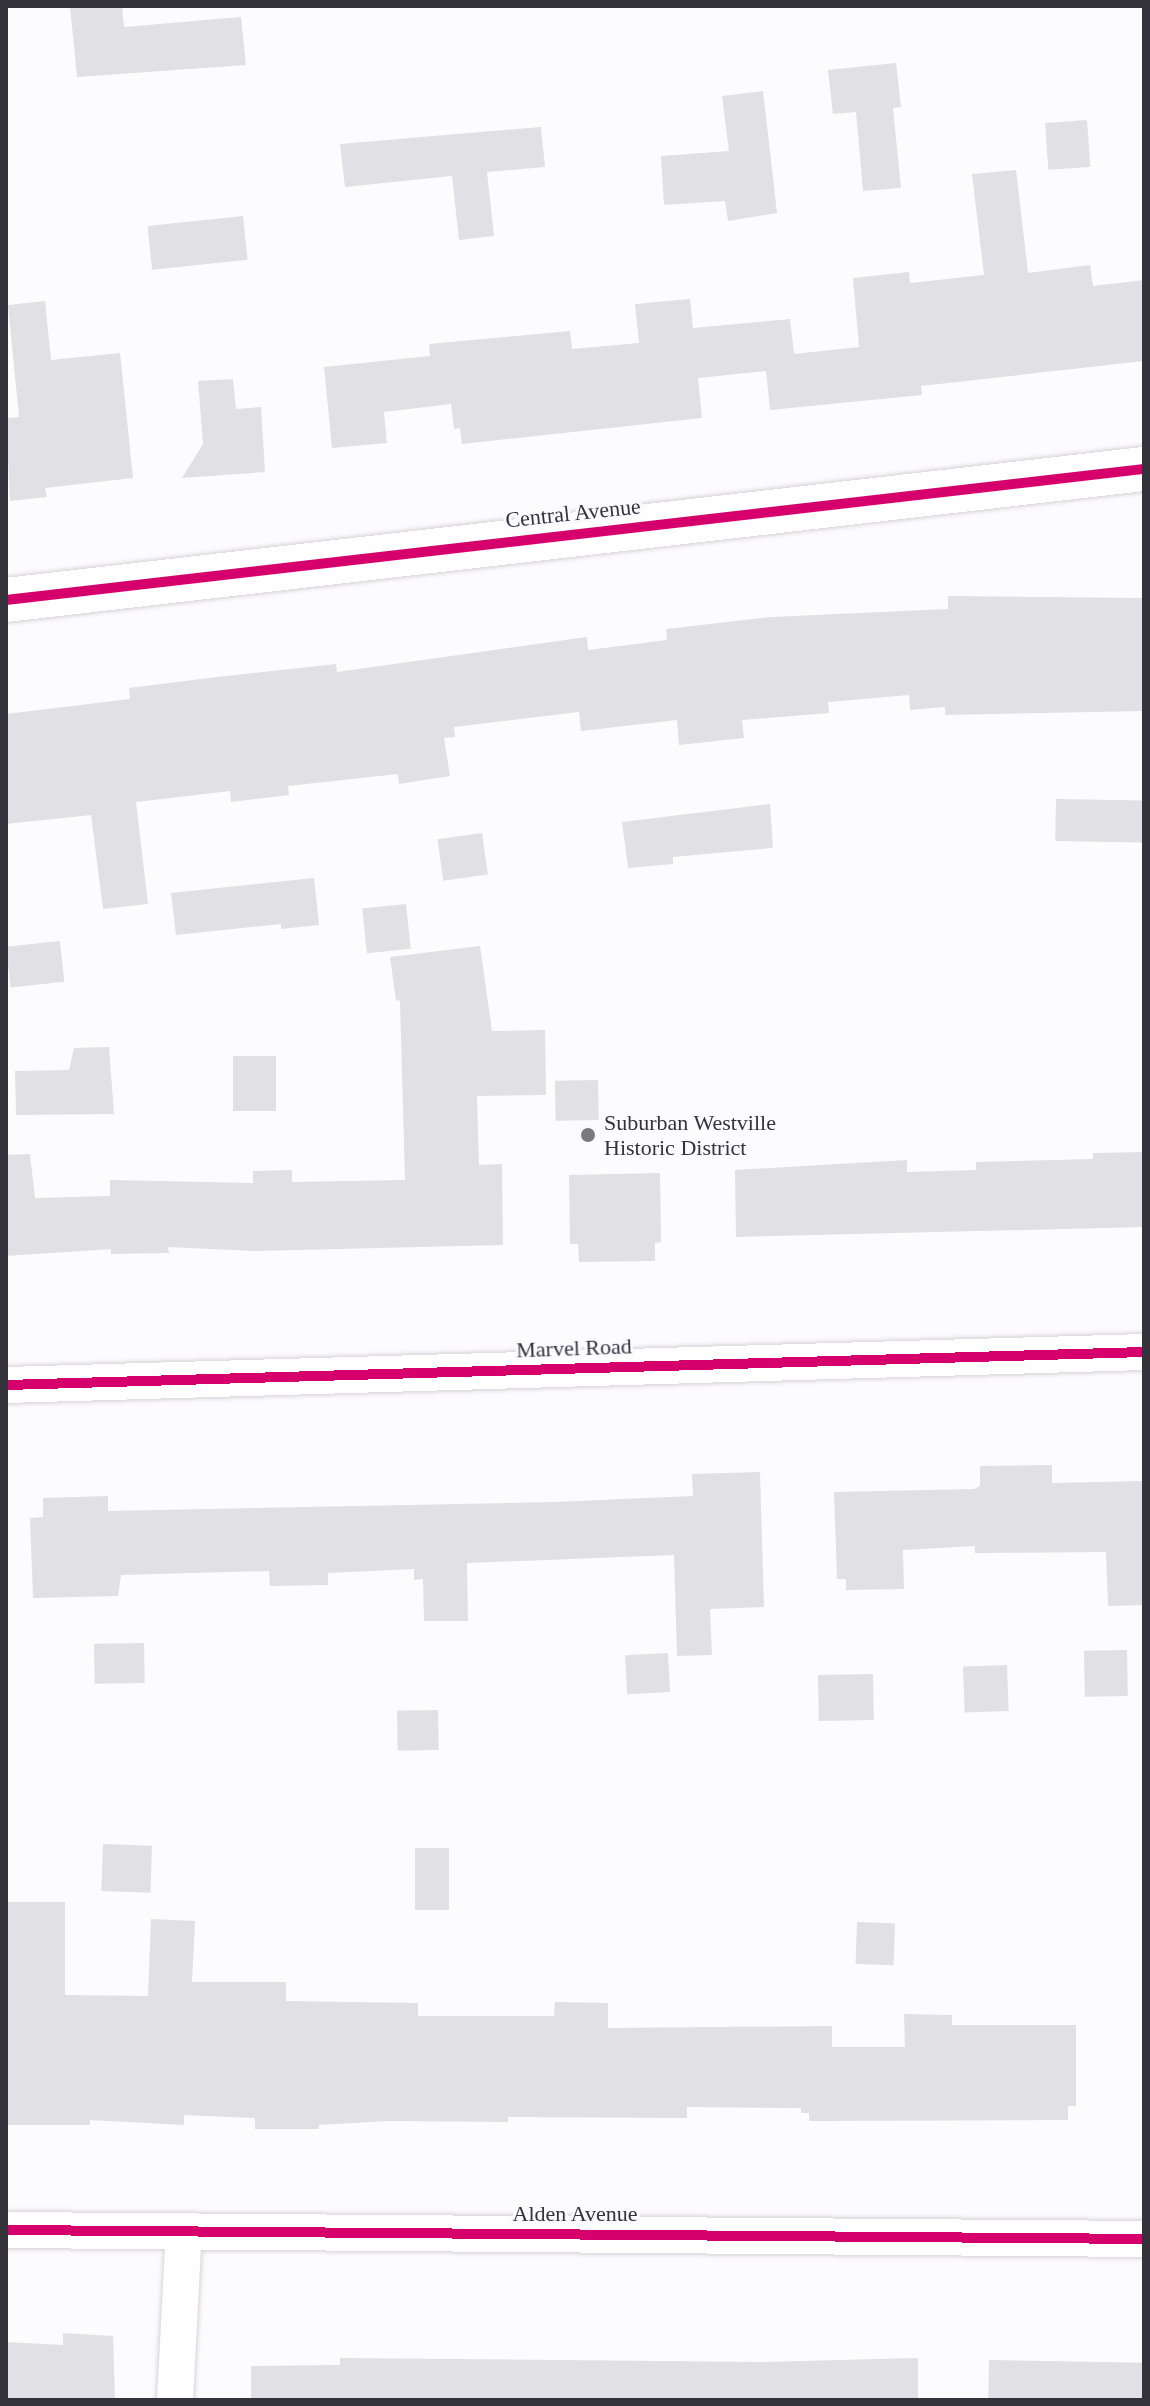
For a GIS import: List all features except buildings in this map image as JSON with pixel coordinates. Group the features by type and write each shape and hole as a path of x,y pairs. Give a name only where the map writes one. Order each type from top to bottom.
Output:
{"street":[{"name":"Central Avenue","path":"6,600 1144,469"},
{"name":"Marvel Road","path":"6,1385 1144,1352"},
{"name":"Alden Avenue","path":"6,2230 1144,2239"},
{"path":"175,2400 184,2231"}],"cycle path":[{"path":"6,600 1144,469"},
{"path":"6,1385 1144,1352"},
{"path":"6,2230 1144,2239"}],"place":[{"name":"Suburban Westville Historic District","path":"588,1135"}]}
